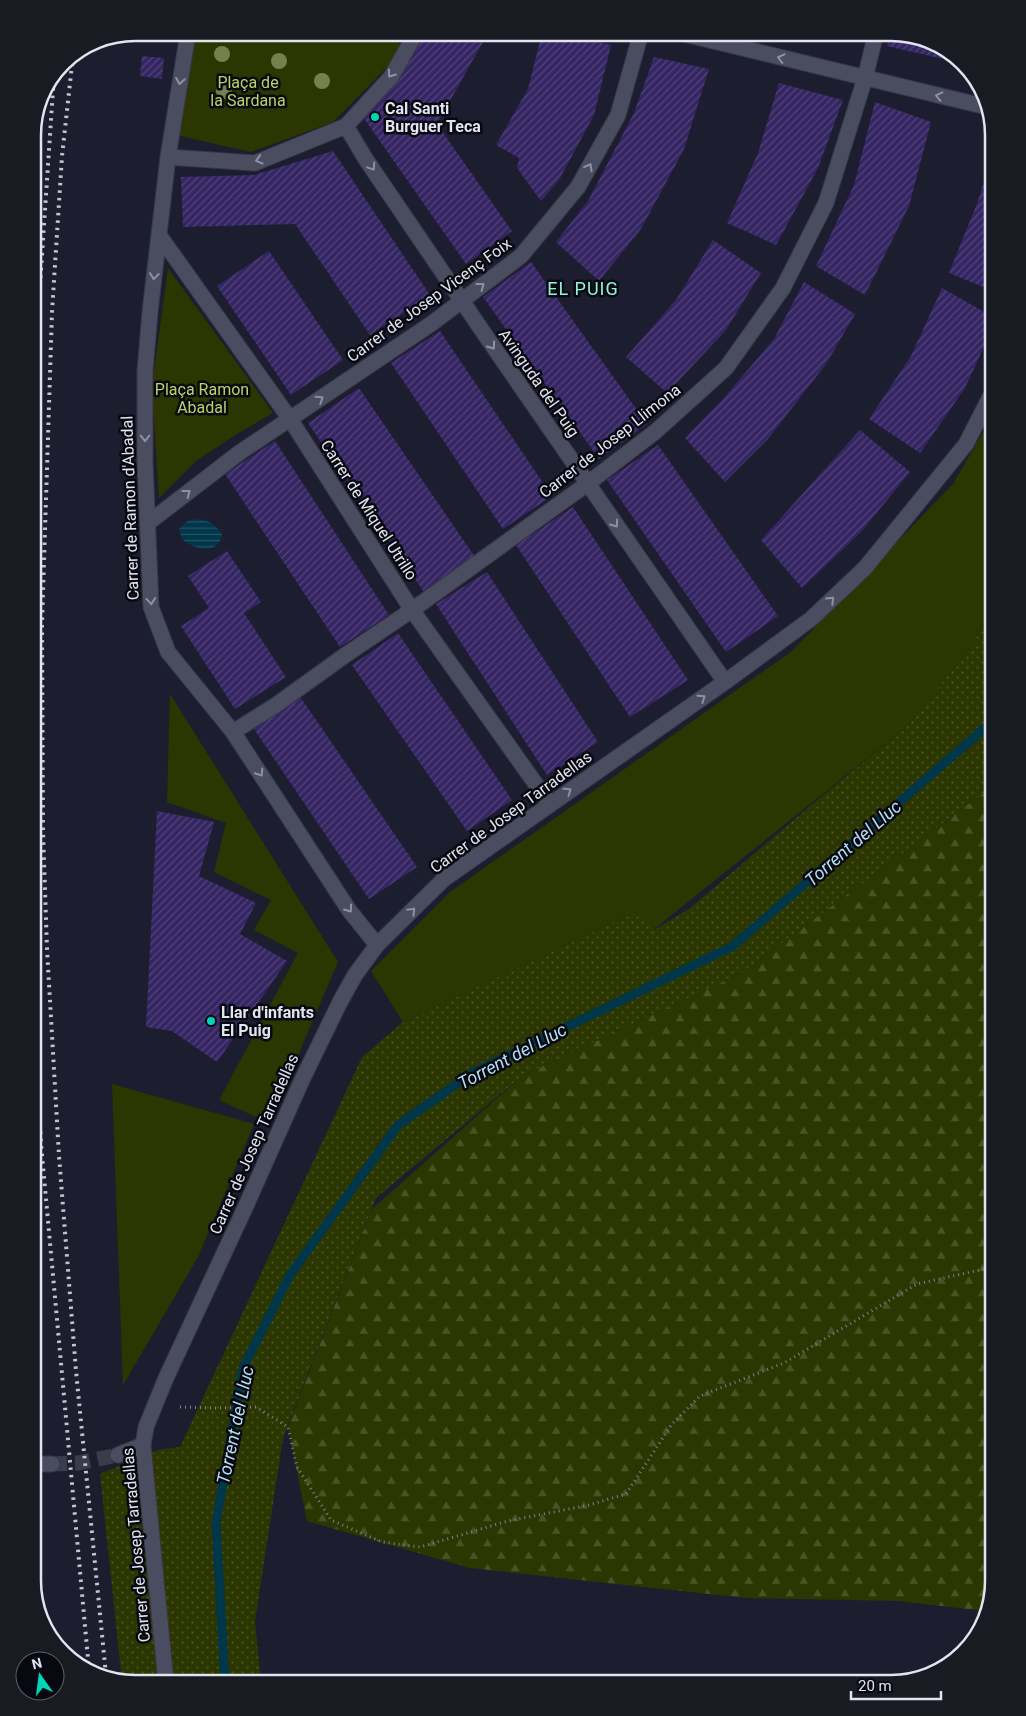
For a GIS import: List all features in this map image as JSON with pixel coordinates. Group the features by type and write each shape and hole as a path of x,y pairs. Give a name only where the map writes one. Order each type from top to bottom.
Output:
{"street":[{"name":"Carrer de Ramon d'Abadal","path":"187,41 168,157 145,371 145,463 151,607 168,652 233,732 349,910 377,945"},
{"path":"168,157 255,163 346,126 391,77 411,41"},
{"name":"Carrer de Josep Vicenç Foix","path":"148,523 239,453 398,347 521,256 578,187 618,115 639,41"},
{"path":"713,41 980,105"},
{"name":"Carrer de Josep Llimona","path":"233,732 276,705 412,610 587,484 655,432 726,368 783,288 826,203 865,78 874,41"},
{"name":"Avinguda del Puig","path":"346,126 462,301 724,682"},
{"name":"Carrer de Miquel Utrillo","path":"159,235 290,419 412,610 550,804"},
{"name":"Carrer de Josep Tarradellas","path":"165,1675 143,1445 146,1427 154,1405 324,1033 352,982 377,945 444,879 811,619 865,568 966,444 985,408"},
{"path":"118,1455 143,1445"},
{"path":"41,1464 52,1464"}],"path":[{"path":"154,1405 215,1408 256,1407 288,1427 297,1467 332,1520 382,1542 420,1547 508,1521 589,1505 626,1494 672,1424 700,1396 784,1363 917,1284 985,1269"}],"green space":[{"name":"Plaça de la Sardana","path":"194,41 400,41 396,58 333,122 251,152 176,135"},
{"name":"Plaça Ramon Abadal","path":"168,268 273,413 197,460 159,498 152,386"},
{"path":"985,429 985,620 972,645 905,728 653,930 635,912 403,1022 371,971 450,892 792,651 953,484"},
{"path":"985,620 985,792 742,973 522,1076 376,1198 283,1438 255,1621 260,1675 121,1674 100,1474 158,1450 180,1447 362,1057 403,1022 635,912 654,930 689,909 905,728 972,645"},
{"path":"170,694 338,962 269,1123 219,1100 298,953 254,930 271,900 214,872 226,823 167,802"},
{"path":"985,792 985,1580 980,1611 899,1601 746,1598 470,1568 307,1521 288,1427 372,1209 522,1076 742,973"},
{"path":"112,1084 254,1124 198,1257 123,1385"}],"water":[{"path":"198,519 212,524 222,534 216,546 205,549 199,548 182,539 179,529 187,521"}],"building":[{"path":"421,41 484,41 437,124 512,231 466,264 363,117 396,80"},
{"path":"540,41 594,41 611,45 594,115 559,180 541,201 517,168 519,158 496,145 528,89"},
{"path":"888,41 909,43 932,51 943,57 943,59 887,46"},
{"path":"142,56 164,58 162,79 140,76"},
{"path":"654,57 709,69 684,149 641,229 599,281 556,242 588,201 634,113"},
{"path":"779,83 843,100 818,168 776,245 727,223 758,153"},
{"path":"875,102 931,122 909,206 865,295 816,266 854,185"},
{"path":"333,151 430,295 370,335 295,224 183,227 181,177 254,175"},
{"path":"985,178 985,288 949,273 978,201"},
{"path":"713,240 761,273 726,330 667,393 626,357 676,300"},
{"path":"269,251 343,360 291,395 217,286"},
{"path":"531,262 647,424 599,459 483,297"},
{"path":"804,282 855,314 826,364 768,439 725,482 685,438 723,399 774,339"},
{"path":"942,288 985,312 985,344 965,388 920,453 869,419 911,356"},
{"path":"440,331 552,496 503,529 391,363"},
{"path":"359,388 475,557 424,592 308,423"},
{"path":"860,430 910,472 861,532 802,588 761,540"},
{"path":"275,441 389,615 340,647 225,474"},
{"path":"658,445 778,616 726,652 607,480"},
{"path":"573,507 688,680 630,717 516,545"},
{"path":"227,551 261,602 244,613 286,677 235,709 181,626 209,608 188,576"},
{"path":"487,572 598,742 547,775 436,604"},
{"path":"398,633 512,800 467,831 352,665"},
{"path":"301,698 417,867 369,899 254,729"},
{"path":"157,811 214,822 199,876 256,903 240,934 287,961 217,1062 172,1031 146,1027"}],"waterway":[{"name":"Torrent del Lluc","path":"225,1675 216,1523 243,1368 290,1275 398,1125 474,1072 733,946 985,728"}],"tunnel":[{"path":"52,1464 78,1463 118,1455"}],"railway":[{"path":"72,66 62,156 52,312 42,624 43,830 47,949 59,1156 76,1371 106,1670"},
{"path":"41,270 53,90"},
{"path":"41,1144 88,1662"}],"place":[{"name":"Cal Santi Burguer Teca","path":"375,117"},
{"name":"Llar d'infants El Puig","path":"211,1021"}],"district":[{"name":"EL PUIG","path":"583,288"}]}
